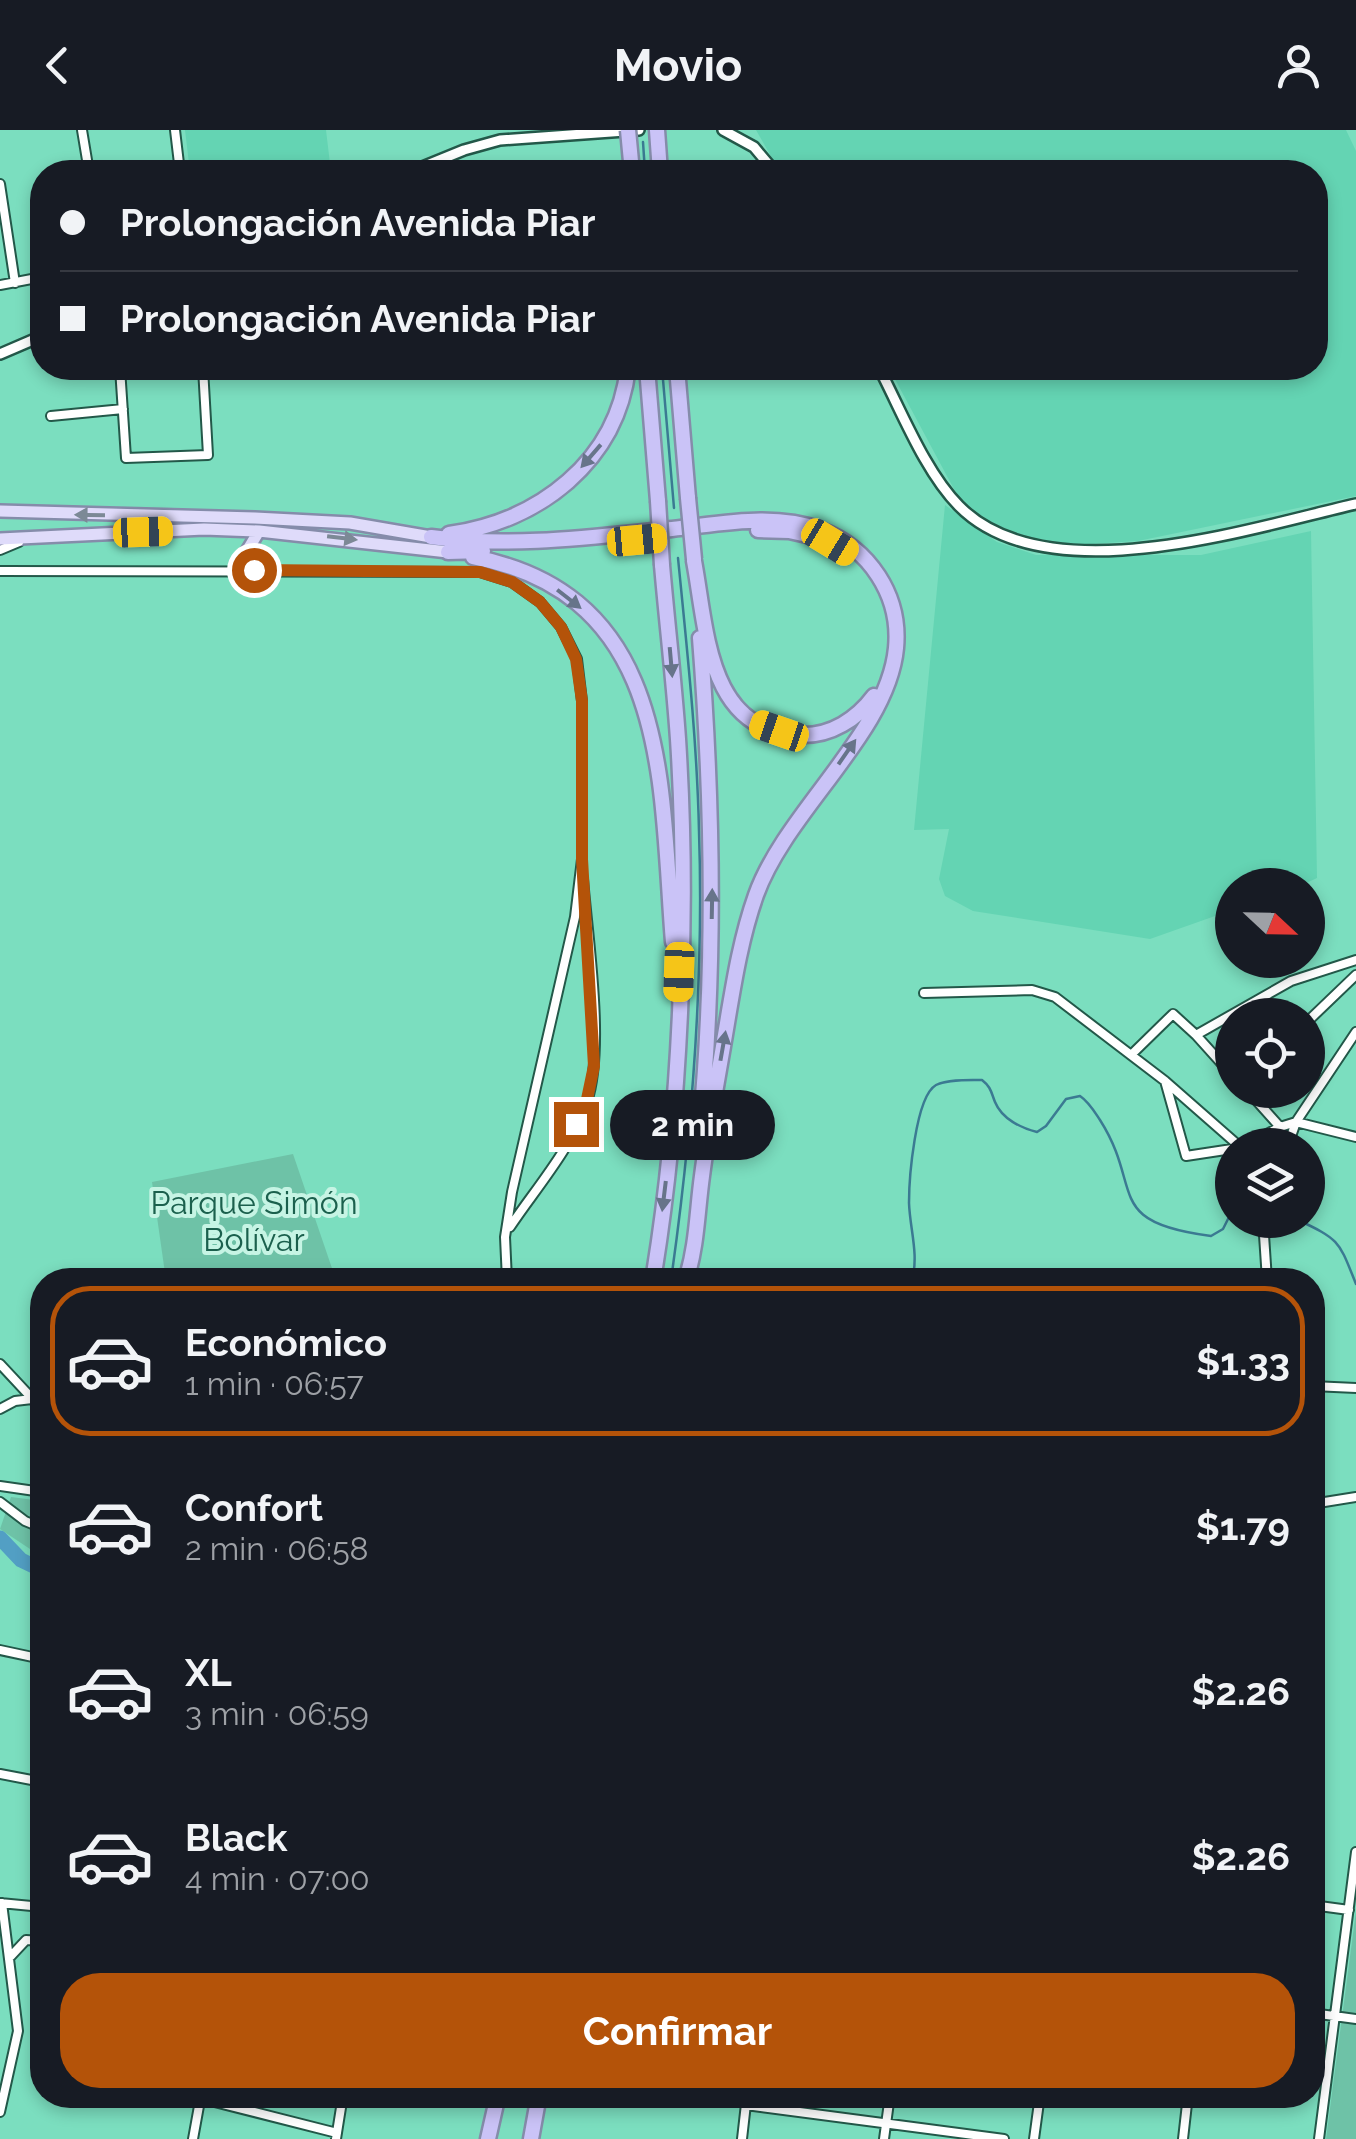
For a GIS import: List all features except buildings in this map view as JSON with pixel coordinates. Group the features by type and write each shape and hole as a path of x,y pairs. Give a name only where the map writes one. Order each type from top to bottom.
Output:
{"highway":[{"path":"628,130 631,160"},
{"path":"657,130 659,160"},
{"path":"431,537 512,520 565,486 601,445 616,417 625,380"},
{"path":"648,380 678,742 682,919 667,1170 655,1268"},
{"path":"677,380 710,756 712,874 706,1077 685,1268"},
{"path":"431,537 478,543 745,522 799,523 821,529 856,548 876,571 892,604 897,644 884,695 772,860 757,891 746,928 707,1142 694,1254 689,1268"},
{"path":"448,552 516,551 766,530 789,531 830,542 864,567 887,609 890,660 868,705 841,726 809,735 779,731 737,711 712,662 694,560"},
{"path":"448,552 510,564 571,598 600,627 637,682 657,756 664,812 673,942 674,1077"},
{"path":"488,2139 497,2108"},
{"path":"497,2139 500,2108"},
{"path":"531,2139 536,2108"}],"main road":[{"path":"0,511 350,523 431,537"},
{"path":"254,570 244,556 259,531"},
{"path":"0,539 259,531 448,552"}],"street":[{"path":"82,130 87,160"},
{"path":"175,130 179,160"},
{"path":"439,160 500,140 640,130"},
{"path":"723,130 754,146 765,160"},
{"path":"0,184 15,282"},
{"path":"0,285 30,279"},
{"path":"0,354 30,341"},
{"path":"121,380 126,458 208,455 204,380"},
{"path":"885,380 943,488 960,508 981,524 1040,546 1144,550 1356,504"},
{"path":"51,416 123,410"},
{"path":"0,550 48,537"},
{"path":"0,574 480,572 512,582 540,602 561,627 576,659 582,701 582,859 594,1066 586,1104 565,1146 508,1231"},
{"path":"507,1268 512,1192 575,917 582,859"},
{"path":"1196,1035 1292,980 1356,960"},
{"path":"1325,1004 1356,974"},
{"path":"924,993 1032,990 1056,998 1166,1081 1219,1128"},
{"path":"1131,1056 1174,1014 1215,1056"},
{"path":"1294,1128 1356,1032"},
{"path":"1166,1081 1186,1156 1215,1151"},
{"path":"1263,1108 1280,1127 1296,1122 1356,1138"},
{"path":"1263,1238 1265,1268"},
{"path":"0,1364 30,1398"},
{"path":"1325,1387 1356,1388"},
{"path":"0,1410 30,1400"},
{"path":"0,1486 30,1490"},
{"path":"1325,1502 1356,1496"},
{"path":"0,1502 30,1523"},
{"path":"0,1650 30,1656"},
{"path":"0,1774 30,1780"},
{"path":"1325,2090 1356,1852"},
{"path":"0,2112 18,2032 1,1903 30,1906"},
{"path":"1325,1907 1349,1910"},
{"path":"9,1958 18,1945 30,1940"},
{"path":"1325,2014 1356,2019"},
{"path":"193,2139 199,2108"},
{"path":"239,2108 337,2136 341,2108"},
{"path":"742,2139 746,2108"},
{"path":"793,2108 1004,2139"},
{"path":"884,2139 888,2108"},
{"path":"1034,2139 1038,2108"},
{"path":"1183,2139 1187,2108"},
{"path":"1319,2139 1323,2108"}],"shaded area":[{"path":"185,130 326,130 330,160 189,160"},
{"path":"756,130 1346,130 1356,151 1356,496 1138,541 1075,545 1038,541 983,520 966,506 895,380 1328,380 1328,160 773,160"},
{"path":"945,505 997,542 1036,555 1201,555 1311,531 1317,868 1215,868 1215,916 1150,939 973,911 945,896 939,879 949,829 914,830"}],"green space":[{"name":"Parque Simón Bolívar","path":"293,1154 332,1268 164,1268 152,1182"},
{"path":"11,1497 30,1499 30,1549 0,1529"},
{"path":"1356,1911 1356,2139 1326,2139"}],"waterway":[{"path":"643,142 644,160"},
{"path":"663,380 674,508"},
{"path":"672,1268 690,1112 700,944 696,763 678,558"},
{"path":"914,1268 909,1203 918,1122 936,1085 959,1080 982,1080 1007,1118 1037,1132 1066,1099 1080,1096 1113,1144 1131,1199 1140,1211 1154,1222 1177,1230 1215,1234"},
{"path":"1325,1234 1337,1244 1356,1284"},
{"path":"0,1538 30,1564"}],"route":[{"path":"254,570 480,572 512,582 540,602 561,627 576,659 582,701 582,859 592,997 594,1066 586,1104 576,1124"}]}
